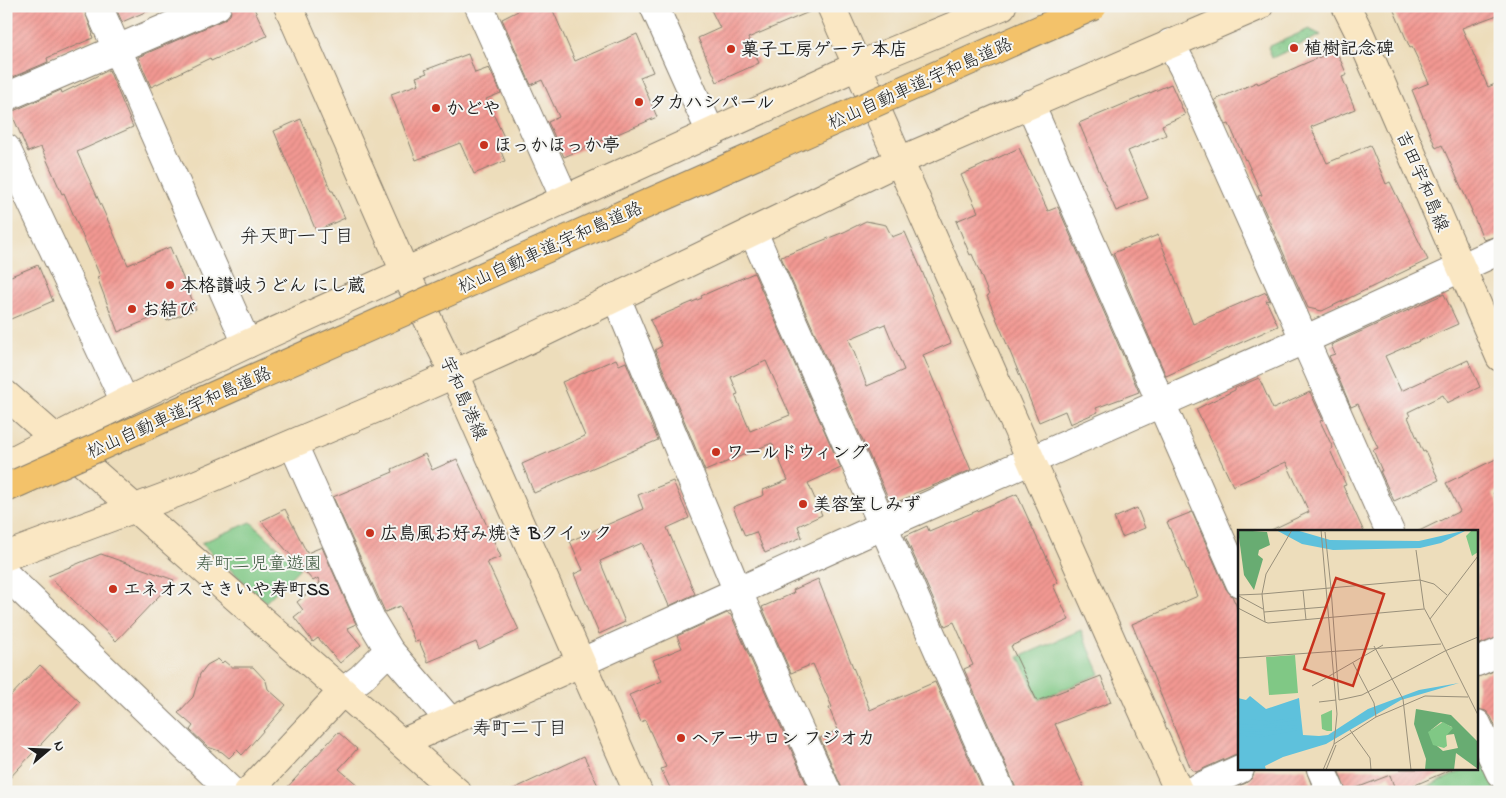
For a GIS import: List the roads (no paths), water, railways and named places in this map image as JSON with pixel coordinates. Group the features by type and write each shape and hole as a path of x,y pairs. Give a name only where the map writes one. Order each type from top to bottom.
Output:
{"highway":[{"name":"松山自動車道;宇和島道路","path":"6,488 1093,6"}],"street":[{"path":"98,6 247,344"},
{"path":"6,97 217,6"},
{"name":"宇和島港線","path":"288,6 406,272 454,374 638,792"},
{"path":"478,6 565,199"},
{"path":"654,6 711,133"},
{"path":"831,6 1179,792"},
{"path":"6,464 124,402 247,344 857,66 1002,6"},
{"path":"6,556 134,508 293,444 454,374 899,161 1259,6"},
{"name":"吉田宇和島線","path":"1346,6 1500,357"},
{"path":"1170,43 1183,67 1389,530"},
{"path":"1030,104 1238,578"},
{"path":"6,148 124,402"},
{"path":"753,232 1001,792"},
{"path":"402,743 882,526 1304,340 1500,250"},
{"path":"616,298 738,592 827,792"},
{"path":"6,395 457,792"},
{"path":"293,444 371,620 389,650 450,721"},
{"path":"6,575 16,599 232,792"},
{"path":"248,792 342,692 361,678 389,650"},
{"path":"1478,662 1500,652"},
{"path":"1478,726 1500,773"},
{"path":"1189,792 1238,770"},
{"path":"1321,770 1331,792"}],"place":[{"name":"植樹記念碑","path":"1294,48"},
{"name":"菓子工房ゲーテ 本店","path":"731,49"},
{"name":"タカハシパール","path":"639,102"},
{"name":"かどや","path":"436,108"},
{"name":"ほっかほっか亭","path":"484,145"},
{"name":"本格讃岐うどん にし蔵","path":"170,285"},
{"name":"お結び","path":"132,309"},
{"name":"ワールドウィング","path":"716,452"},
{"name":"美容室しみず","path":"803,504"},
{"name":"広島風お好み焼き Bクイック","path":"370,533"},
{"name":"エネオス さきいや寿町SS","path":"113,589"},
{"name":"ヘアーサロン フジオカ","path":"681,738"}],"district":[{"name":"弁天町一丁目","path":"297,235"},
{"name":"寿町二丁目","path":"520,727"}],"park label":[{"name":"寿町二児童遊園","path":"259,563"}]}
